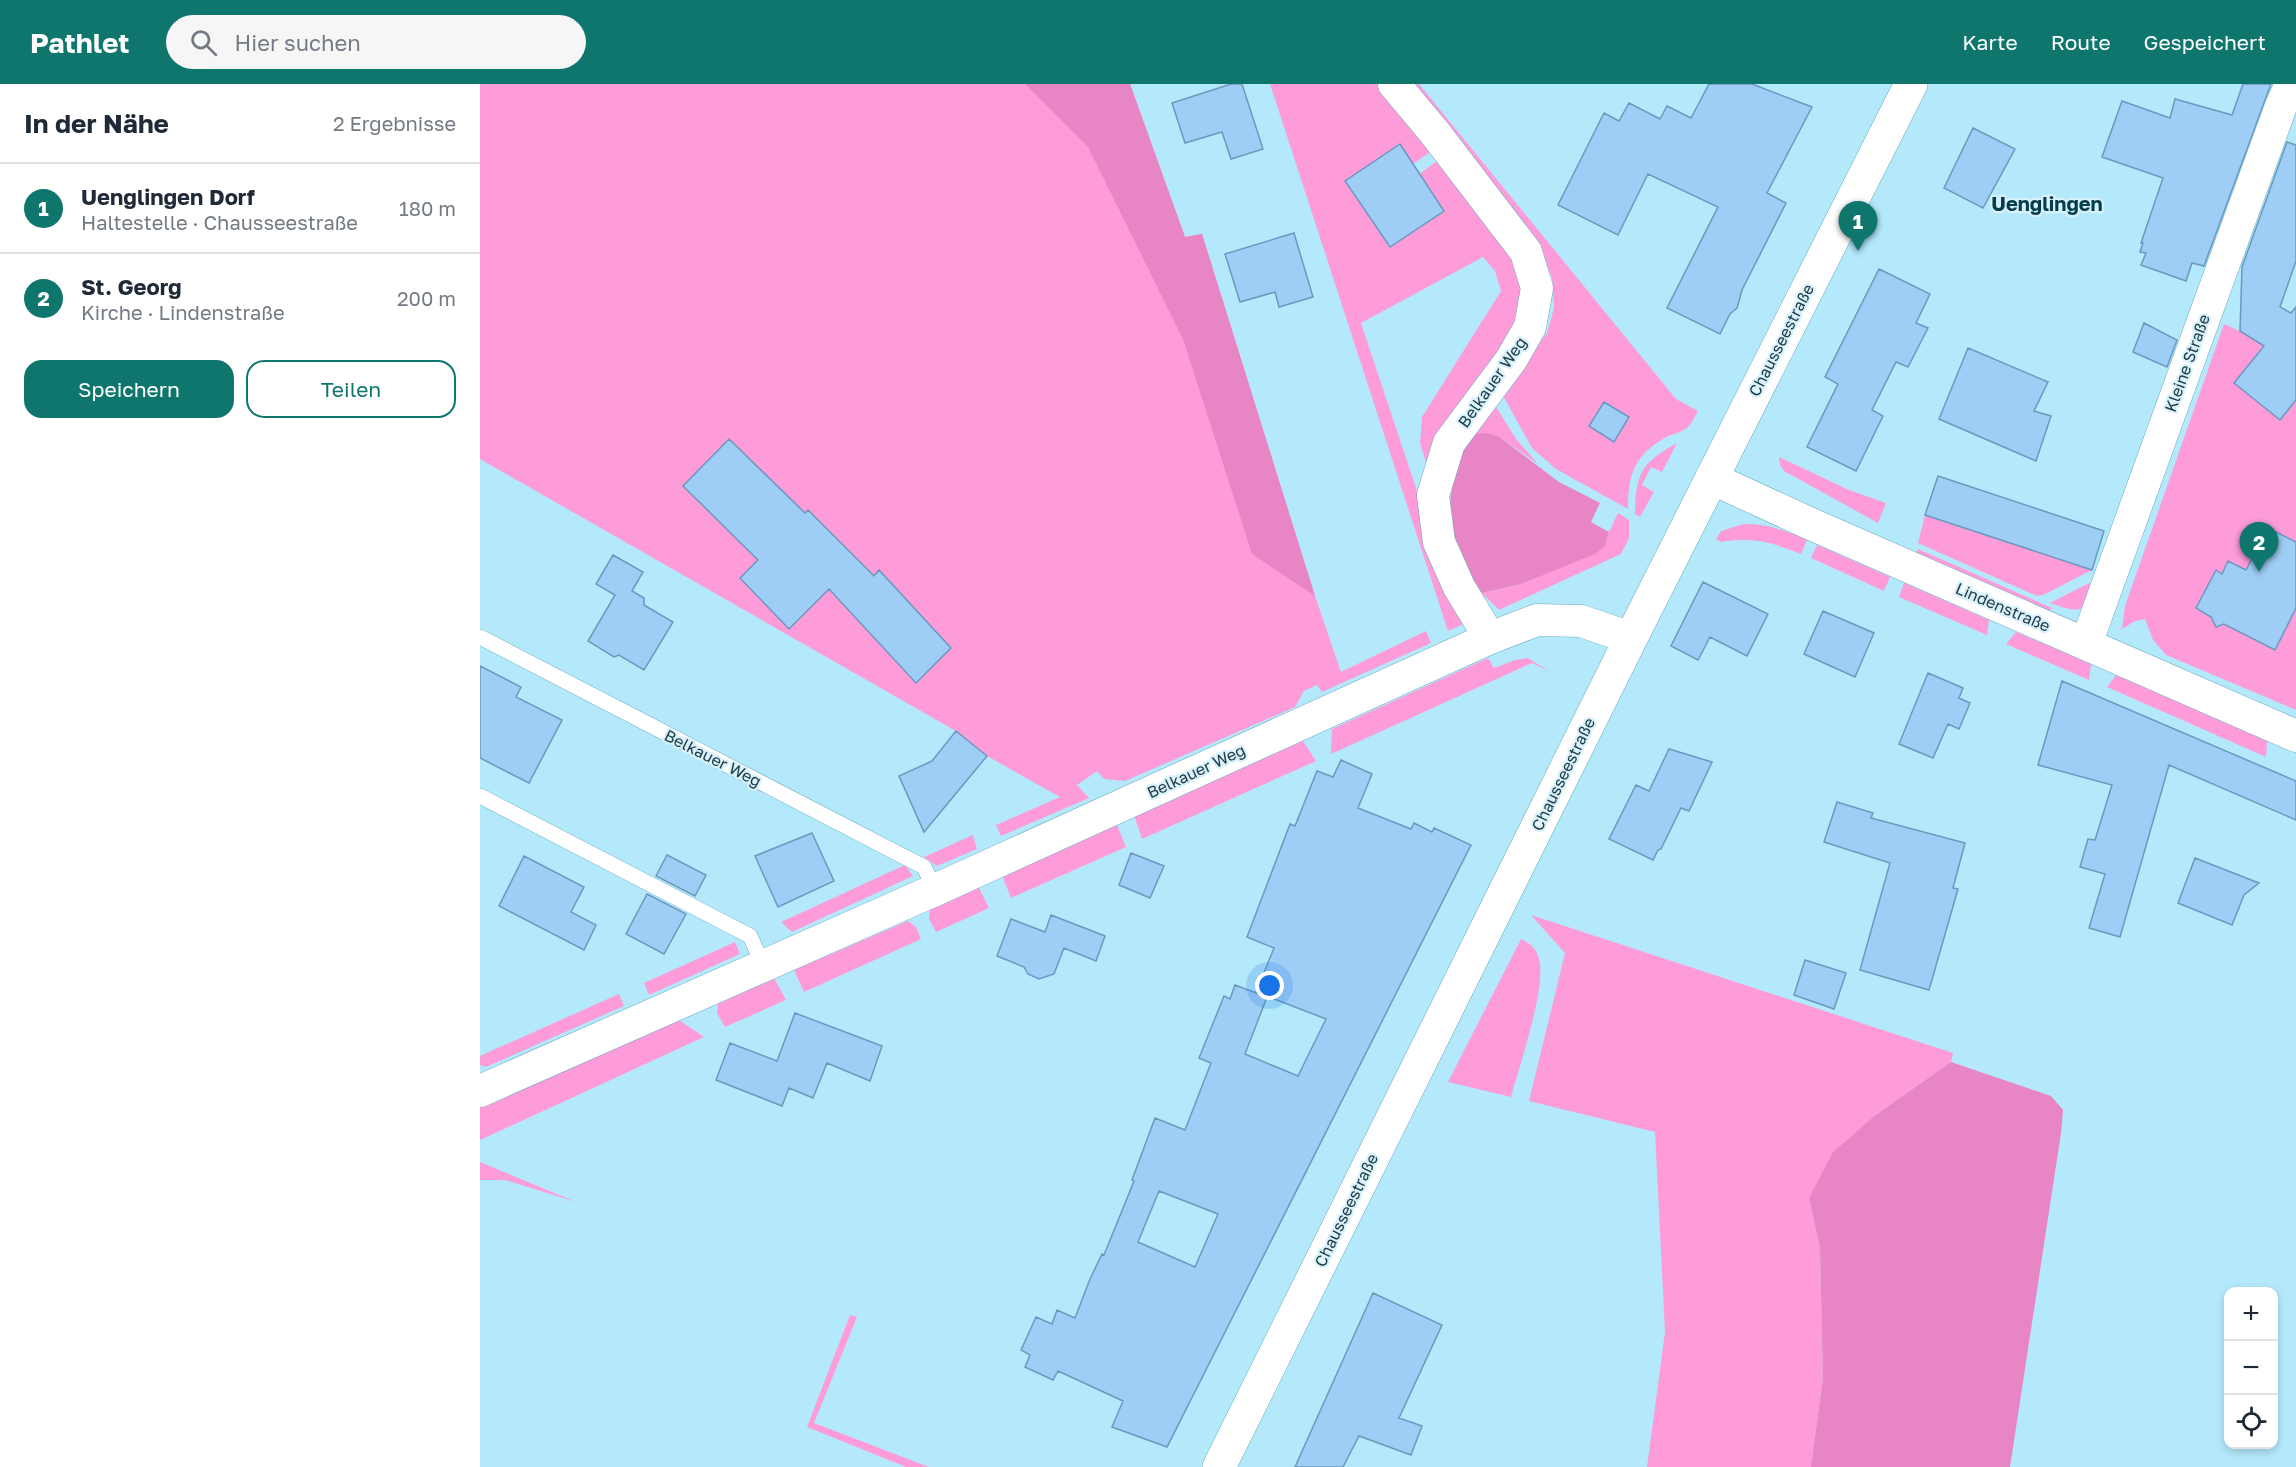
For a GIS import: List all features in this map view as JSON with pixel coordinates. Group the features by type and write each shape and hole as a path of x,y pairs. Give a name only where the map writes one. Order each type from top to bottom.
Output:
{"main road":[{"name":"Chausseestraße","path":"1219,1467 1711,478 1911,84"}],"street":[{"name":"Belkauer Weg","path":"1394,84 1435,133 1526,252 1537,288 1530,327 1511,360 1449,443 1432,495 1438,542 1459,587 1490,638"},
{"name":"Kleine Straße","path":"2086,644 2281,106 2291,84"},
{"name":"Lindenstraße","path":"1711,478 1822,529 2296,736"},
{"name":"Belkauer Weg","path":"480,1091 764,967 1490,638 1537,620 1581,621 1631,638"}],"lane":[{"name":"Belkauer Weg","path":"480,637 924,867 935,890"},
{"path":"480,795 750,936 764,967"}],"shaded area":[{"path":"480,84 1130,84 1185,237 1202,234 1341,672 1426,631 1431,643 1322,692 1317,685 1304,691 1295,707 1125,781 1104,779 1097,771 1077,785 1089,798 1001,836 996,825 1060,797 987,756 956,731 480,459"},
{"path":"1025,84 1130,84 1185,237 1202,234 1315,596 1252,554 1183,339 1088,147"},
{"path":"1270,84 1381,84 1433,150 1413,164 1399,144 1346,181 1389,247 1444,211 1419,174 1440,159 1521,264 1523,322 1429,472 1420,443 1422,417 1501,291 1495,271 1483,257 1361,323 1424,512 1466,623 1448,631"},
{"path":"1404,84 1419,84 1676,399 1698,411 1688,427 1653,446 1639,461 1631,478 1628,509 1556,469 1532,448 1501,392 1547,333 1554,308 1552,277 1541,254"},
{"path":"2224,324 2240,331 2296,366 2296,710 2166,655 2153,640 2145,619 2135,621 2122,629 2125,606"},
{"path":"1493,402 1516,439 1538,464 1498,436 1472,434"},
{"path":"1485,433 1498,436 1559,482 1600,503 1591,522 1609,532 1605,546 1595,554 1521,584 1482,593 1455,548 1449,521 1453,481 1461,455 1472,434"},
{"path":"1677,443 1662,472 1651,467 1642,485 1654,492 1640,517 1635,514 1637,488 1643,471 1655,457"},
{"path":"1779,457 1849,490 1886,503 1878,523 1784,471"},
{"path":"1618,513 1629,520 1629,538 1621,554 1499,610 1482,593 1521,584 1605,546"},
{"path":"1925,515 2092,570 2037,596 1918,543"},
{"path":"1744,524 1769,526 1807,540 1801,554 1762,542 1743,540 1721,542 1716,539 1721,531"},
{"path":"1817,545 1890,577 1884,591 1811,558"},
{"path":"1918,549 2052,608 2049,611 1915,556"},
{"path":"1904,583 1989,620 1987,635 1899,597"},
{"path":"2089,583 2101,586 2089,602 2080,609 2068,609 2050,603"},
{"path":"2016,632 2091,664 2089,680 2006,644"},
{"path":"1488,658 1494,668 1528,658 1550,672 1532,663 1331,754 1332,729"},
{"path":"2116,675 2267,741 2266,757 2107,687"},
{"path":"1303,741 1316,761 1142,839 1134,815"},
{"path":"1117,825 1126,847 1011,898 1002,875"},
{"path":"973,835 977,849 937,866 924,857"},
{"path":"905,865 913,876 792,932 781,922"},
{"path":"979,888 989,908 936,932 929,919 930,910"},
{"path":"1531,915 1953,1053 1951,1062 1877,1114 1809,1198 1820,1248 1823,1377 1811,1467 1647,1467 1665,1332 1655,1132 1529,1101 1565,953"},
{"path":"908,921 916,927 921,939 804,992 794,970"},
{"path":"1521,939 1535,949 1539,959 1539,988 1536,1007 1511,1097 1448,1082"},
{"path":"735,942 740,954 649,995 644,983"},
{"path":"774,978 786,1000 725,1027 717,1013 718,1004"},
{"path":"619,994 624,1006 486,1067 480,1065 480,1056"},
{"path":"679,1020 704,1037 480,1140 480,1105"},
{"path":"1951,1062 2051,1096 2063,1110 2010,1467 1811,1467 1823,1377 1820,1248 1809,1198 1833,1152 1877,1114"},
{"path":"480,1162 576,1202 506,1180 480,1180"},
{"path":"850,1315 857,1317 814,1423 929,1467 906,1467 807,1427"}],"building":[{"path":"1231,84 1242,84 1263,149 1231,159 1222,132 1185,143 1172,103"},
{"path":"1709,84 1752,84 1812,107 1767,193 1786,203 1742,290 1737,308 1730,314 1720,334 1667,308 1718,207 1648,174 1618,235 1558,205 1604,113 1619,121 1629,103 1660,119 1667,106 1691,118"},
{"path":"2243,84 2271,84 2204,266 2192,263 2186,281 2141,265 2146,253 2140,252 2143,243 2141,243 2163,178 2102,157 2122,101 2170,118 2175,99 2232,115"},
{"path":"1973,128 2015,149 1983,208 1944,188"},
{"path":"2287,142 2296,145 2296,261 2280,307 2291,313 2296,307 2296,400 2280,420 2234,383 2264,346 2240,331 2242,267"},
{"path":"1400,144 1444,211 1390,247 1345,181"},
{"path":"1294,233 1313,297 1279,307 1275,292 1240,302 1225,254"},
{"path":"1879,269 1930,294 1916,323 1928,328 1908,367 1896,362 1872,410 1883,416 1856,471 1807,447 1838,384 1825,377"},
{"path":"2144,323 2177,340 2167,367 2133,352"},
{"path":"1968,348 2048,382 2034,411 2051,416 2036,461 1939,419"},
{"path":"1604,402 1629,417 1614,442 1589,426"},
{"path":"729,439 805,513 808,510 874,576 879,570 951,648 916,683 829,589 789,629 740,578 758,560 683,486"},
{"path":"1938,476 2104,531 2092,570 1925,515"},
{"path":"2268,528 2296,542 2296,608 2275,650 2224,624 2216,627 2211,617 2196,608 2216,570 2222,574 2228,561 2246,570"},
{"path":"613,555 643,572 632,591 644,598 644,605 673,622 644,670 619,655 614,657 588,641 615,595 596,584"},
{"path":"1703,582 1768,614 1747,656 1710,637 1698,660 1671,646"},
{"path":"1823,611 1874,633 1855,677 1804,654"},
{"path":"480,666 521,687 516,697 562,720 529,783 480,758"},
{"path":"1928,673 1963,688 1959,698 1970,703 1959,729 1948,724 1933,758 1899,744"},
{"path":"2062,681 2296,781 2296,820 2169,765 2120,937 2089,928 2105,874 2080,867 2088,839 2095,840 2112,785 2038,765"},
{"path":"956,731 987,756 924,832 899,776 932,761"},
{"path":"1669,749 1712,762 1689,811 1681,808 1661,849 1658,850 1653,860 1609,839 1636,785 1649,791"},
{"path":"1341,760 1372,774 1358,808 1411,829 1414,823 1432,832 1434,828 1471,845 1167,1447 1112,1427 1123,1401 1058,1371 1053,1380 1025,1367 1030,1355 1021,1350 1036,1317 1052,1324 1057,1310 1075,1318 1134,1181 1132,1180 1155,1118 1185,1130 1211,1063 1199,1058 1224,996 1230,999 1235,985 1267,997 1245,1054 1298,1076 1326,1019 1256,992 1274,948 1247,937 1290,824 1295,826 1317,771 1333,777","holes":["1159,1191 1218,1214 1195,1267 1138,1242"]},
{"path":"1837,802 1873,813 1871,818 1965,843 1953,888 1958,889 1929,990 1860,970 1890,863 1824,842"},
{"path":"812,833 834,881 778,907 755,856"},
{"path":"1131,853 1164,866 1150,898 1119,885"},
{"path":"667,855 706,875 695,896 656,876"},
{"path":"524,856 584,887 571,912 596,925 584,950 499,906"},
{"path":"2195,858 2259,883 2244,895 2232,925 2178,903"},
{"path":"647,894 686,914 664,954 626,934"},
{"path":"1051,915 1105,936 1096,961 1064,948 1054,974 1039,979 1028,974 1024,967 997,956 1011,919 1045,932"},
{"path":"1805,960 1846,973 1834,1009 1794,995"},
{"path":"795,1013 882,1046 870,1081 827,1063 813,1098 789,1088 782,1106 716,1080 730,1043 777,1061"},
{"path":"1373,1293 1442,1325 1399,1418 1422,1426 1411,1455 1359,1436 1343,1467 1295,1467"}],"place":[{"name":"Uenglingen Dorf","path":"1858,251"},
{"name":"St. Georg","path":"2259,572"}],"district":[{"name":"Uenglingen","path":"2047,203"}]}
